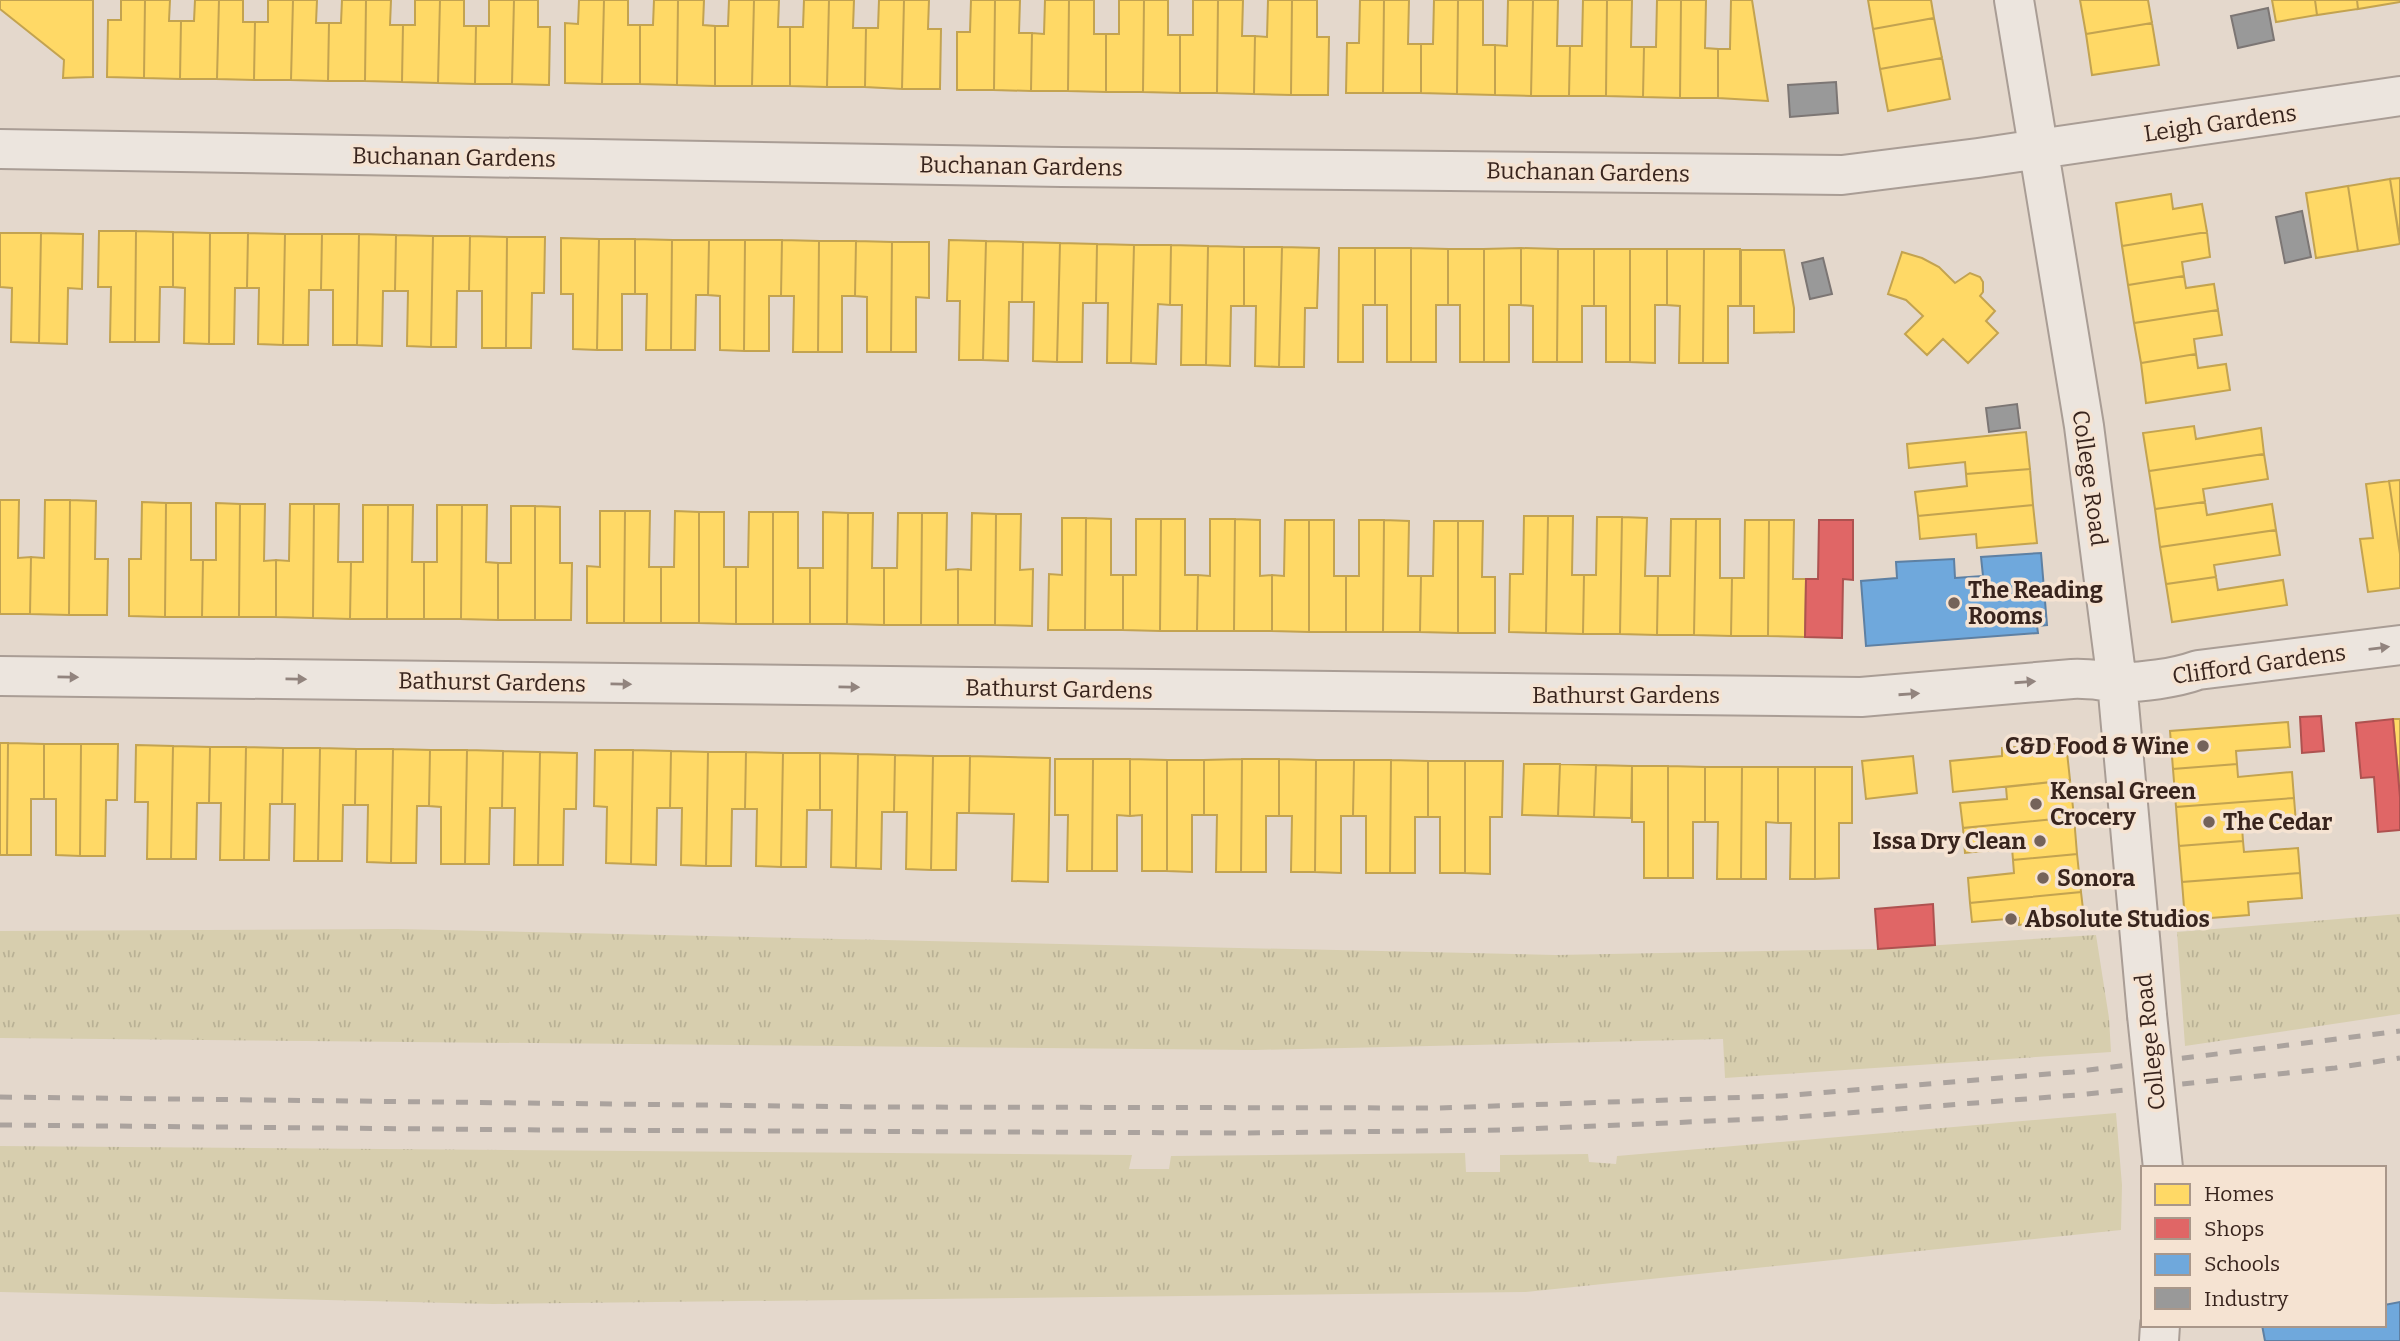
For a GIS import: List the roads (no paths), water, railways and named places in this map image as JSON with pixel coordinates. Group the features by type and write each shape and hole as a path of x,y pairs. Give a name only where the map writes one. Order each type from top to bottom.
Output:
{"street":[{"name":"College Road","path":"2014,0 2084,426 2117,682 2163,1166"},
{"name":"Leigh Gardens","path":"2039,148 2400,96"},
{"name":"Buchanan Gardens","path":"0,149 1035,167 1842,175 2039,148"},
{"name":"Clifford Gardens","path":"2117,682 2183,676 2198,670 2400,645"},
{"name":"Bathurst Gardens","path":"0,676 1861,697 2072,679 2090,678 2117,682"}],"railway":[{"path":"0,1097 873,1107 1439,1108 1781,1096 2073,1072 2400,1031"},
{"path":"0,1125 1245,1133 1502,1130 1782,1118 2077,1095 2335,1068 2400,1058"}],"place":[{"name":"The Reading Rooms","path":"1954,603"},
{"name":"C&D Food & Wine","path":"2203,746"},
{"name":"Kensal Green Crocery","path":"2036,804"},
{"name":"The Cedar","path":"2209,822"},
{"name":"Issa Dry Clean","path":"2040,841"},
{"name":"Sonora","path":"2043,878"},
{"name":"Absolute Studios","path":"2011,919"}]}
